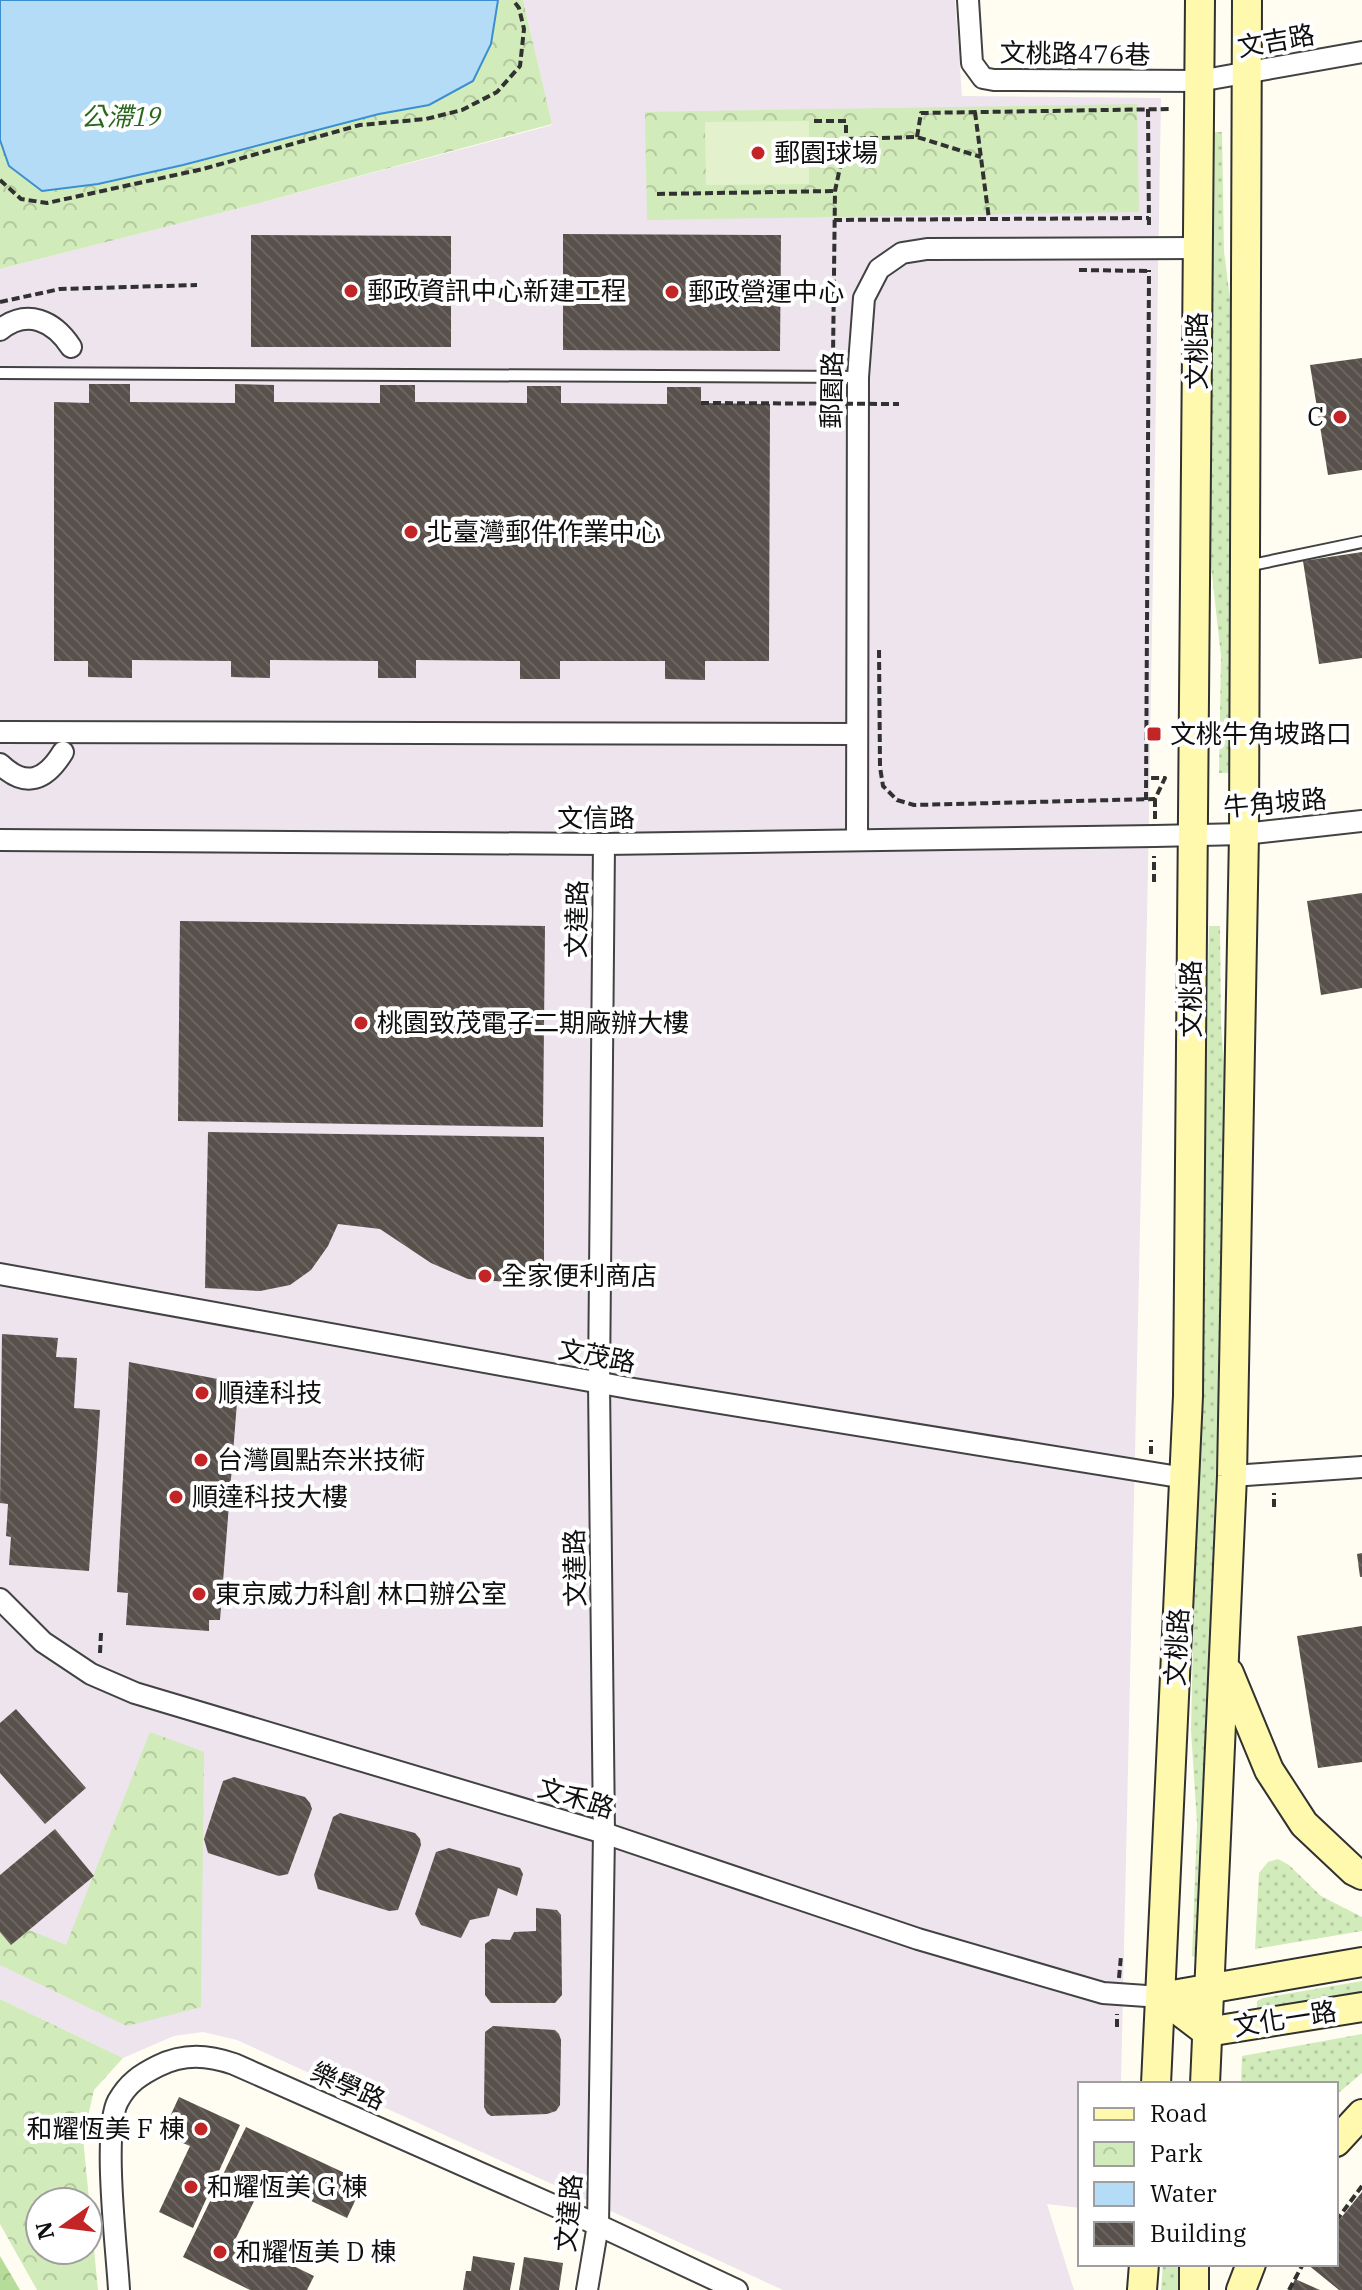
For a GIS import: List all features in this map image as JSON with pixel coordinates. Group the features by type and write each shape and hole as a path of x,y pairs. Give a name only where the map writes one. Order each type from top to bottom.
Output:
{"street":[{"name":"文桃路476巷","path":"968,0 972,63 983,78 1199,81"},
{"name":"文桃路","path":"1161,1997 1185,1478 1200,0"},
{"name":"文桃路","path":"1209,1989 1232,1476 1244,834 1247,0"},
{"name":"文吉路","path":"1199,81 1362,52"},
{"name":"郵園路","path":"857,840 858,377 864,298 879,269 902,253 927,249 1198,248"},
{"path":"0,330 16,320 31,318 47,321 61,332 71,347"},
{"path":"0,732 857,734"},
{"path":"0,764 11,774 25,779 40,778 54,767 63,752"},
{"name":"牛角坡路","path":"1193,836 1244,834 1362,821"},
{"name":"文信路","path":"0,840 604,844 1193,836"},
{"name":"文達路","path":"587,2290 598,2225 604,1833 599,1382 604,844"},
{"name":"文茂路","path":"0,1274 599,1382 1185,1478"},
{"path":"1232,1476 1362,1467"},
{"name":"文禾路","path":"0,1599 43,1642 91,1674 135,1693 604,1833 918,1939 1103,1993 1161,1997"},
{"path":"1225,1660 1269,1770 1304,1824 1362,1875"},
{"name":"文化一路","path":"1161,1997 1362,1962"},
{"name":"文化一路","path":"1205,2082 1209,1989"},
{"path":"1156,2082 1161,1997"},
{"name":"文化一路","path":"1161,1997 1207,2032 1362,2007"},
{"name":"樂學路","path":"119,2290 111,2154 116,2104 135,2077 188,2056 213,2056 234,2064 737,2290"},
{"path":"1338,2140 1362,2114"},
{"path":"1142,2290 1144,2266"},
{"path":"1194,2266 1194,2290"},
{"path":"1241,2290 1250,2266"}],"lane":[{"path":"0,373 858,377"},
{"path":"1245,567 1362,542"}],"path":[{"path":"0,180 21,199 47,203 203,169 360,125 426,119 462,110 497,92 520,66 524,29 519,8 513,0"},
{"path":"834,220 1149,218 1148,109"},
{"path":"917,137 921,113 1169,109"},
{"path":"975,112 989,219"},
{"path":"814,121 846,121 846,139 835,191 833,358"},
{"path":"846,139 917,137 981,157"},
{"path":"657,194 835,191"},
{"path":"1071,270 1149,271 1146,800"},
{"path":"0,302 60,289 197,285"},
{"path":"878,390 878,406"},
{"path":"701,403 899,404"},
{"path":"879,641 880,767 883,786 897,800 914,805 1155,799 1165,778 1147,778"},
{"path":"100,1653 101,1633"},
{"path":"1338,2218 1362,2186"},
{"path":"1289,2290 1302,2266"}],"shaded area":[{"path":"523,0 955,0 962,96 1161,98 1148,870 1121,2082 1078,2082 1078,2208 1047,2204 1074,2290 783,2290 237,2040 203,2032 174,2036 123,2058 0,1999 0,269 552,125"}],"green space":[{"name":"公滯19","path":"0,0 523,0 552,124 0,269"},
{"path":"1137,104 1139,212 647,220 645,112"},
{"name":"郵園球場","path":"809,121 809,184 706,185 705,122"},
{"path":"1209,132 1222,132 1224,251 1234,331 1229,773 1219,773 1221,656 1211,566"},
{"path":"1209,926 1220,926 1221,1024 1228,1121 1228,1324 1198,1958 1192,1956 1197,1824 1191,1730"},
{"path":"150,1732 204,1752 201,2007 127,2026 0,1965 0,1918 66,1945"},
{"path":"1278,1859 1289,1865 1321,1896 1362,1917 1362,1931 1255,1949 1259,1873 1268,1862"},
{"path":"1362,1981 1362,1995 1259,2011 1257,2008 1257,2001 1263,1998"},
{"path":"0,1999 123,2058 94,2090 83,2138 88,2186 24,2186 24,2266 96,2266 98,2290 37,2290 0,2224"},
{"path":"1362,2034 1362,2073 1338,2093 1338,2082 1241,2082 1242,2056"},
{"path":"0,2256 20,2290 0,2290"},
{"path":"1163,2266 1182,2266 1184,2290 1161,2290"}],"water":[{"name":"公滯19","path":"0,0 498,0 491,44 473,81 429,105 379,114 98,184 42,191 9,166 0,140"}],"building":[{"name":"郵政營運中心","path":"563,234 781,235 780,351 563,350"},
{"name":"郵政資訊中心新建工程","path":"251,235 451,236 451,347 251,347"},
{"name":"C","path":"1362,358 1362,470 1328,475 1310,365"},
{"name":"北臺灣郵件作業中心","path":"89,384 130,384 130,402 235,403 235,384 274,385 274,402 380,403 380,385 415,385 415,402 527,403 527,386 561,386 561,403 667,404 667,387 701,387 701,403 770,404 769,661 705,661 705,680 665,679 665,661 560,661 560,679 520,679 520,661 416,660 416,678 378,678 378,661 270,660 270,678 231,677 231,661 132,660 132,678 88,677 88,661 54,661 54,402 89,403"},
{"path":"1362,552 1362,658 1319,664 1303,561"},
{"path":"1362,893 1362,988 1321,995 1307,901"},
{"name":"桃園致茂電子二期廠辦大樓","path":"180,921 545,926 543,1127 178,1121"},
{"path":"208,1132 544,1137 544,1269 531,1277 508,1282 468,1279 431,1263 380,1229 338,1224 328,1246 311,1270 290,1285 260,1291 205,1288"},
{"path":"2,1334 58,1338 56,1357 77,1358 74,1408 100,1410 89,1571 9,1565 11,1537 6,1536 8,1504 0,1503"},
{"name":"順達科技大樓","path":"129,1362 228,1381 227,1401 237,1402 220,1620 209,1620 209,1631 126,1625 128,1593 117,1592"},
{"path":"1362,1553 1362,1577 1360,1577 1357,1554"},
{"path":"1362,1626 1362,1762 1318,1768 1297,1636"},
{"path":"16,1709 86,1788 45,1824 0,1773 0,1723"},
{"path":"234,1777 305,1797 310,1803 312,1809 288,1874 279,1876 208,1853 204,1839 223,1781"},
{"path":"340,1813 415,1833 420,1839 421,1845 398,1910 389,1911 318,1889 314,1875 333,1817"},
{"path":"55,1829 94,1876 11,1945 0,1932 0,1875"},
{"path":"449,1848 520,1868 523,1874 517,1896 498,1888 489,1916 470,1920 461,1938 421,1925 415,1914 436,1852"},
{"path":"536,1908 557,1910 561,1915 562,1995 555,2003 491,2003 485,1995 485,1944 492,1939 510,1940 514,1932 536,1931"},
{"path":"493,2026 555,2030 559,2034 560,2105 556,2111 491,2116 487,2113 484,2107 485,2032"},
{"path":"179,2097 240,2125 193,2228 159,2212 190,2146 162,2134"},
{"path":"246,2127 364,2182 347,2218 265,2179 236,2238 314,2276 307,2290 250,2290 183,2257"},
{"path":"1362,2192 1362,2290 1339,2290 1309,2266 1338,2266 1338,2222"},
{"path":"473,2256 515,2263 510,2290 463,2290 466,2271 471,2271"},
{"path":"524,2257 563,2263 559,2290 519,2290"},
{"path":"1295,2279 1320,2290 1290,2290"}],"place":[{"name":"郵園球場","path":"758,153"},
{"name":"郵政資訊中心新建工程","path":"351,291"},
{"name":"郵政營運中心","path":"672,292"},
{"name":"C","path":"1340,417"},
{"name":"北臺灣郵件作業中心","path":"411,532"},
{"name":"文桃牛角坡路口","path":"1154,734"},
{"name":"桃園致茂電子二期廠辦大樓","path":"361,1023"},
{"name":"全家便利商店","path":"485,1276"},
{"name":"順達科技","path":"202,1393"},
{"name":"台灣圓點奈米技術","path":"201,1460"},
{"name":"順達科技大樓","path":"176,1497"},
{"name":"東京威力科創 林口辦公室","path":"199,1594"},
{"name":"和耀恆美 F 棟","path":"201,2129"},
{"name":"和耀恆美 G 棟","path":"191,2187"},
{"name":"和耀恆美 D 棟","path":"220,2252"}]}
